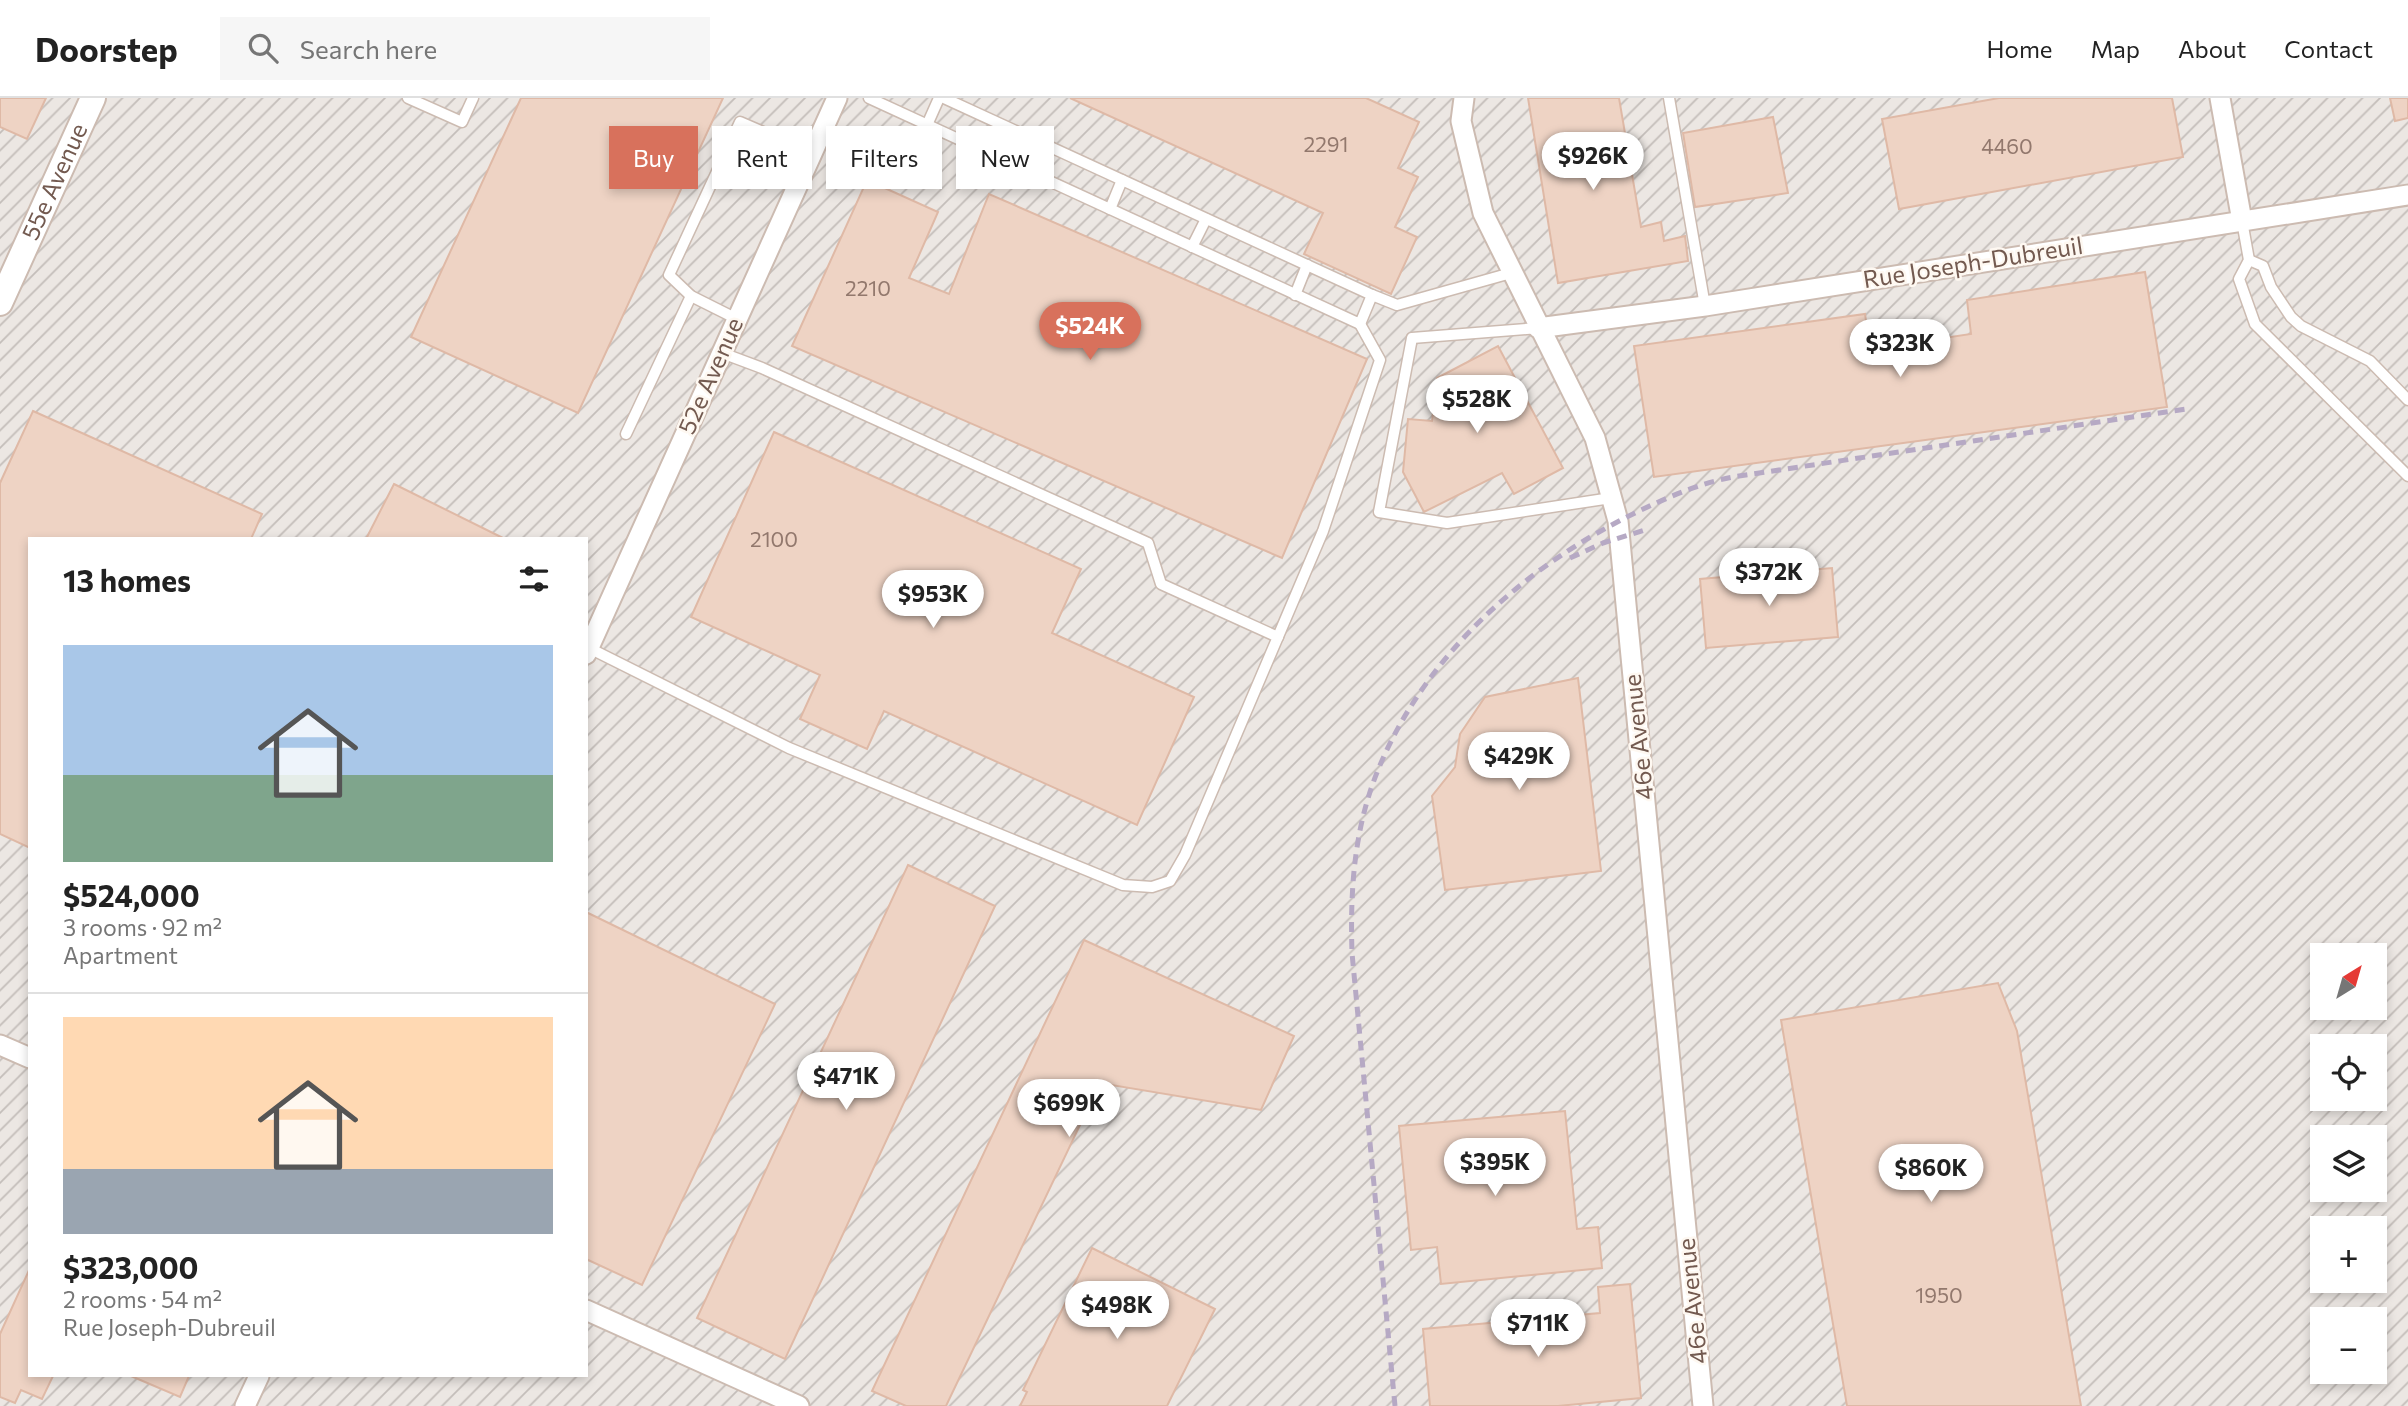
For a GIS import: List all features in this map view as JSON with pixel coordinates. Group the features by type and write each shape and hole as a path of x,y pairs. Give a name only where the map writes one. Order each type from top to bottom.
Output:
{"street":[{"name":"55e Avenue","path":"0,303 93,98"},
{"name":"52e Avenue","path":"812,153 837,98"},
{"name":"46e Avenue","path":"1464,98 1461,121 1483,213 1595,438 1620,539 1703,1406"},
{"path":"2220,98 2242,221"},
{"name":"52e Avenue","path":"588,651 796,189"},
{"name":"Rue Joseph-Dubreuil","path":"1538,328 1705,306 2408,195"},
{"path":"2,1050 28,1057"},
{"path":"588,1311 799,1406"},
{"path":"245,1406 259,1377"}],"lane":[{"path":"408,98 462,122 473,98"},
{"path":"869,98 956,138"},
{"path":"927,125 942,98 1003,126"},
{"path":"1669,98 1705,306"},
{"path":"1054,149 1397,306 1511,273"},
{"path":"1110,209 1122,180"},
{"path":"712,182 669,275 691,296 737,318"},
{"path":"588,651 789,748 1123,885 1152,887 1170,881 1185,855 1323,531 1380,360 1360,324 1054,183"},
{"path":"1192,247 1206,219"},
{"path":"2242,221 2249,260 2239,279 2255,324 2408,476"},
{"path":"2249,260 2263,266 2271,287 2291,317 2301,326 2370,361 2408,400"},
{"path":"1295,295 1307,265"},
{"path":"1360,324 1372,295"},
{"path":"626,434 691,296"},
{"path":"1538,328 1412,338 1379,512 1447,523 1611,498"},
{"path":"722,353 762,368 1148,543 1161,584 1278,637"}],"shaded area":[{"path":"0,98 2408,98 2408,1406 0,1406"}],"building":[{"path":"0,98 46,98 27,139 0,127"},
{"path":"521,98 723,98 698,152 698,126 609,126 609,189 681,189 578,413 411,337"},
{"path":"1070,98 1366,98 1419,122 1398,168 1418,177 1395,227 1417,237 1391,294 1304,254 1323,213"},
{"path":"1528,98 1619,98 1641,227 1661,222 1664,241 1685,236 1688,261 1558,283"},
{"path":"1999,98 2172,98 2183,157 1899,209 1882,119"},
{"path":"2390,98 2408,98 2408,118 2395,121"},
{"path":"1773,117 1788,193 1695,207 1683,133"},
{"path":"863,189 887,189 938,212 909,278 949,294 989,194 1367,359 1282,558 792,346"},
{"path":"2145,272 2167,407 1654,477 1634,346 1865,314 1870,349 1971,334 1967,300"},
{"path":"1498,346 1563,468 1514,494 1502,473 1424,512 1403,472 1408,419 1432,421 1437,378"},
{"path":"33,411 262,514 252,537 28,537 28,847 0,834 0,483"},
{"path":"774,432 1081,569 1052,633 1194,697 1137,825 884,711 867,749 800,719 820,675 691,617"},
{"path":"394,484 501,537 367,537"},
{"path":"1832,568 1838,637 1706,648 1700,579"},
{"path":"1578,678 1601,871 1445,890 1432,796 1455,767 1460,734 1485,697"},
{"path":"908,865 995,906 785,1359 697,1318"},
{"path":"588,913 775,1004 642,1285 588,1260"},
{"path":"1084,940 1294,1036 1261,1110 1100,1083 946,1406 906,1406 872,1391"},
{"path":"1998,983 2017,1031 2081,1406 1847,1406 1781,1020"},
{"path":"1565,1111 1577,1229 1598,1227 1602,1268 1441,1284 1437,1247 1411,1250 1399,1126"},
{"path":"1092,1248 1215,1309 1167,1406 1020,1406 1027,1392 1023,1390"},
{"path":"28,1272 28,1377 53,1377 42,1399 21,1390 15,1403 0,1397 0,1334"},
{"path":"1630,1284 1641,1398 1558,1406 1430,1406 1423,1329 1600,1313 1598,1287"},
{"path":"133,1377 189,1377 180,1397"}],"railway":[{"path":"1395,1406 1352,953 1353,883 1359,837 1378,770 1398,728 1422,689 1451,652 1517,588 1555,560 1635,513 1699,486 1739,476 2186,409"},
{"path":"1570,558 1603,543 1648,529"}]}
